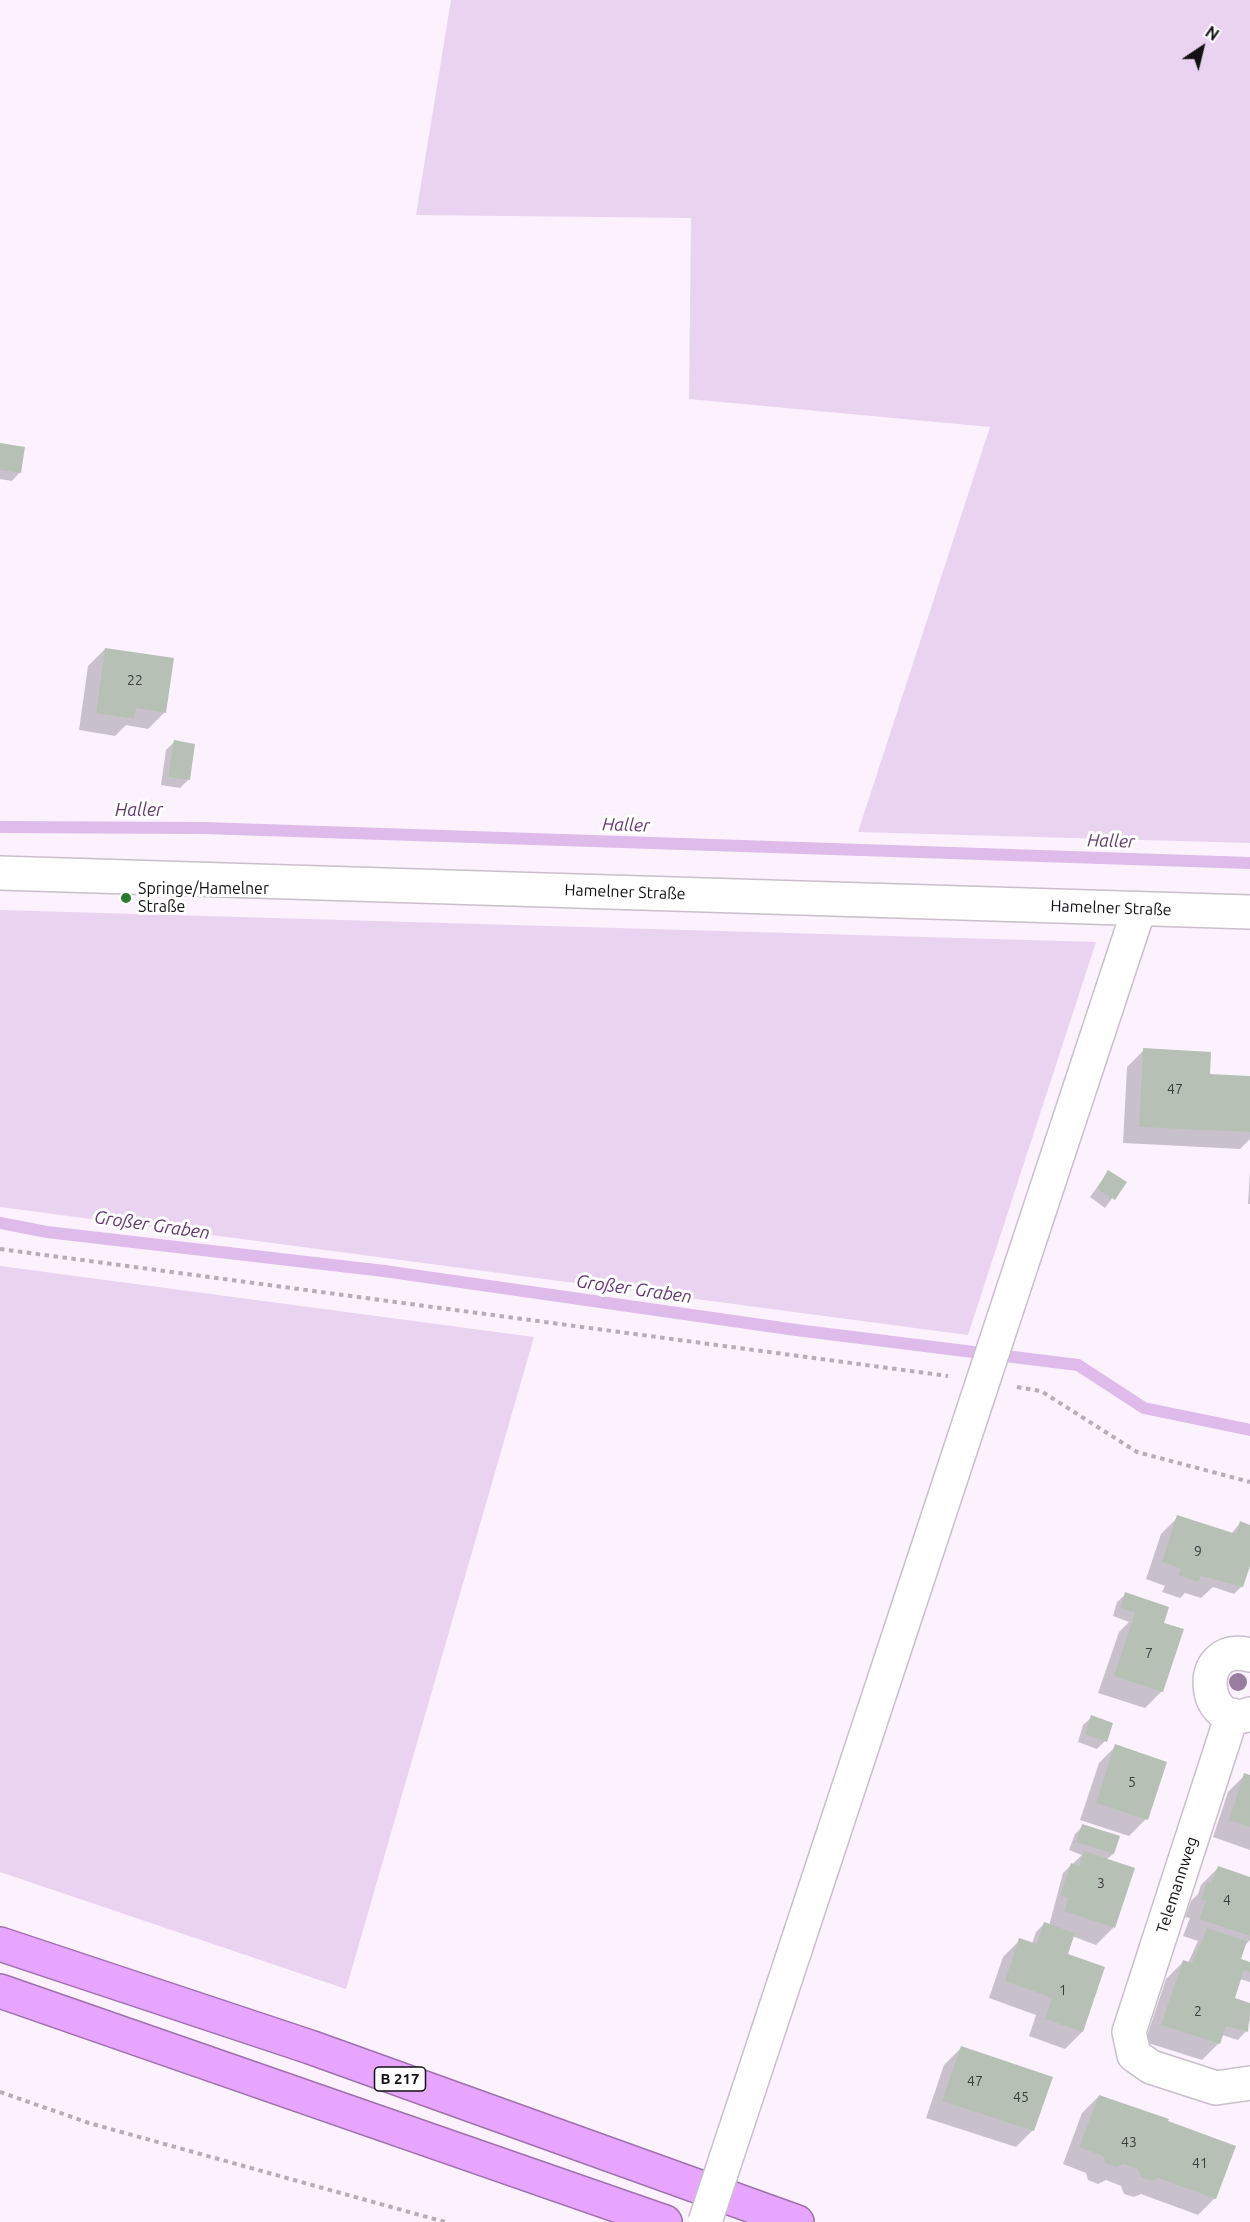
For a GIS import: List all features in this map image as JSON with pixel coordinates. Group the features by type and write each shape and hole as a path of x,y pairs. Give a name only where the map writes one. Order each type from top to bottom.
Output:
{"highway":[{"name":"B 217","path":"0,1944 310,2047 797,2222"},
{"path":"0,1991 665,2222"}],"street":[{"name":"Hamelner Straße","path":"0,873 1250,912"},
{"path":"705,2222 1139,909"},
{"name":"Telemannweg","path":"1250,1655 1241,1653 1228,1655 1217,1662 1210,1674 1209,1687 1212,1699 1221,1709 1241,1714 1130,2032 1134,2055 1151,2067 1216,2088 1250,2083"}],"path":[{"path":"0,1249 986,1370 1041,1391 1137,1452 1250,1482"},
{"path":"0,2092 89,2123 445,2222"}],"shaded area":[{"path":"451,0 1250,0 1250,843 858,832 990,427 689,399 691,218 416,215"},
{"path":"0,910 1096,942 968,1335 0,1207"},
{"path":"0,1266 534,1337 346,1989 0,1872"}],"building":[{"path":"0,443 25,447 21,473 0,470"},
{"path":"105,648 174,658 166,713 136,708 134,719 96,713"},
{"path":"174,740 195,744 190,780 168,777"},
{"path":"1143,1048 1211,1052 1210,1074 1250,1076 1250,1132 1139,1127"},
{"path":"1108,1170 1127,1182 1115,1200 1097,1189"},
{"path":"1177,1515 1236,1534 1240,1521 1250,1525 1250,1566 1243,1587 1201,1576 1198,1582 1178,1575 1181,1569 1162,1562"},
{"path":"1125,1592 1169,1607 1164,1623 1184,1629 1163,1692 1114,1676 1135,1613 1120,1608"},
{"path":"1091,1715 1113,1723 1107,1742 1085,1734"},
{"path":"1115,1744 1167,1762 1148,1820 1096,1803"},
{"path":"1244,1773 1250,1775 1250,1827 1229,1820"},
{"path":"1082,1824 1120,1836 1114,1854 1076,1842"},
{"path":"1084,1851 1135,1868 1115,1928 1064,1911 1068,1898 1060,1895 1071,1863 1079,1866"},
{"path":"1218,1866 1250,1877 1250,1936 1199,1919 1206,1901 1201,1900 1207,1882 1211,1884"},
{"path":"1044,1922 1075,1933 1068,1954 1105,1967 1083,2032 1045,2019 1052,1998 1005,1981 1019,1938 1037,1944"},
{"path":"1207,1928 1247,1941 1241,1959 1250,1962 1250,1972 1244,1970 1235,1998 1250,2003 1248,2032 1226,2026 1220,2044 1161,2025 1183,1960 1192,1963"},
{"path":"961,2046 1053,2077 1034,2131 942,2101"},
{"path":"1099,2095 1169,2119 1168,2121 1236,2146 1216,2199 1158,2178 1152,2181 1141,2177 1138,2169 1124,2164 1116,2167 1105,2163 1103,2156 1079,2147"}],"waterway":[{"name":"Haller","path":"0,827 203,828 1250,863"},
{"name":"Großer Graben","path":"0,1223 47,1232 384,1271 796,1330 1078,1365 1144,1408 1250,1430"}],"place":[{"name":"Springe/Hamelner Straße","path":"126,898"}]}
